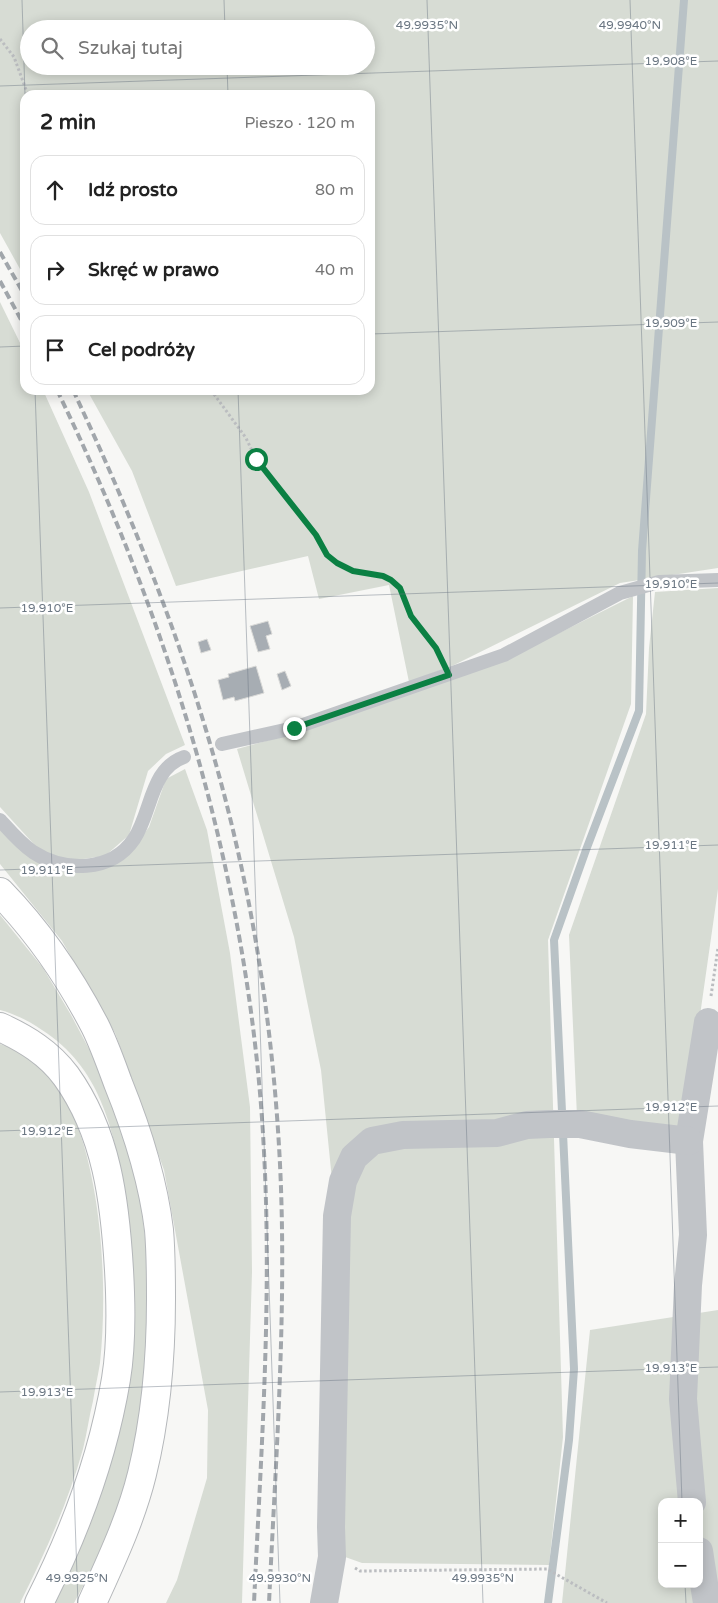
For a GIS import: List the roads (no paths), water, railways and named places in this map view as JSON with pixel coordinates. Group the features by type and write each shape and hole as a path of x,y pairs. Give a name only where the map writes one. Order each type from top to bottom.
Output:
{"highway":[{"path":"0,892 14,906 44,945 71,984 96,1028 135,1123 159,1230 161,1339 152,1430 141,1477 121,1537 92,1603"},
{"path":"0,1027 27,1040 45,1053 66,1076 85,1109 101,1145 111,1189 116,1225 120,1292 120,1338 116,1378 104,1436 90,1484 66,1547 39,1603"}],"street":[{"path":"692,1498 683,1400 688,1285 693,1235 689,1141 708,1022"},
{"path":"324,1603 332,1557 337,1216 343,1181 354,1157 372,1141 403,1135 497,1133 527,1125 580,1124 630,1134 689,1141"},
{"path":"703,1581 706,1603"}],"lane":[{"path":"222,744 294,728 504,656 620,593 658,582 718,580"},
{"path":"0,820 23,844 43,857 69,866 82,867 104,862 116,855 132,841 144,821 161,775 170,764 184,757"}],"waterway":[{"path":"548,1603 569,1440 574,1369 554,940 639,711 642,551 684,0"}],"railway":[{"path":"0,252 20,287"},
{"path":"0,281 20,318"},
{"path":"59,395 98,480 136,572 170,666 199,761 223,857 242,955 256,1053 264,1152 266,1208 265,1378 254,1603"},
{"path":"75,395 145,556 187,669 205,726 236,843 258,955 269,1031 279,1146 282,1260 278,1432 269,1603"}]}
